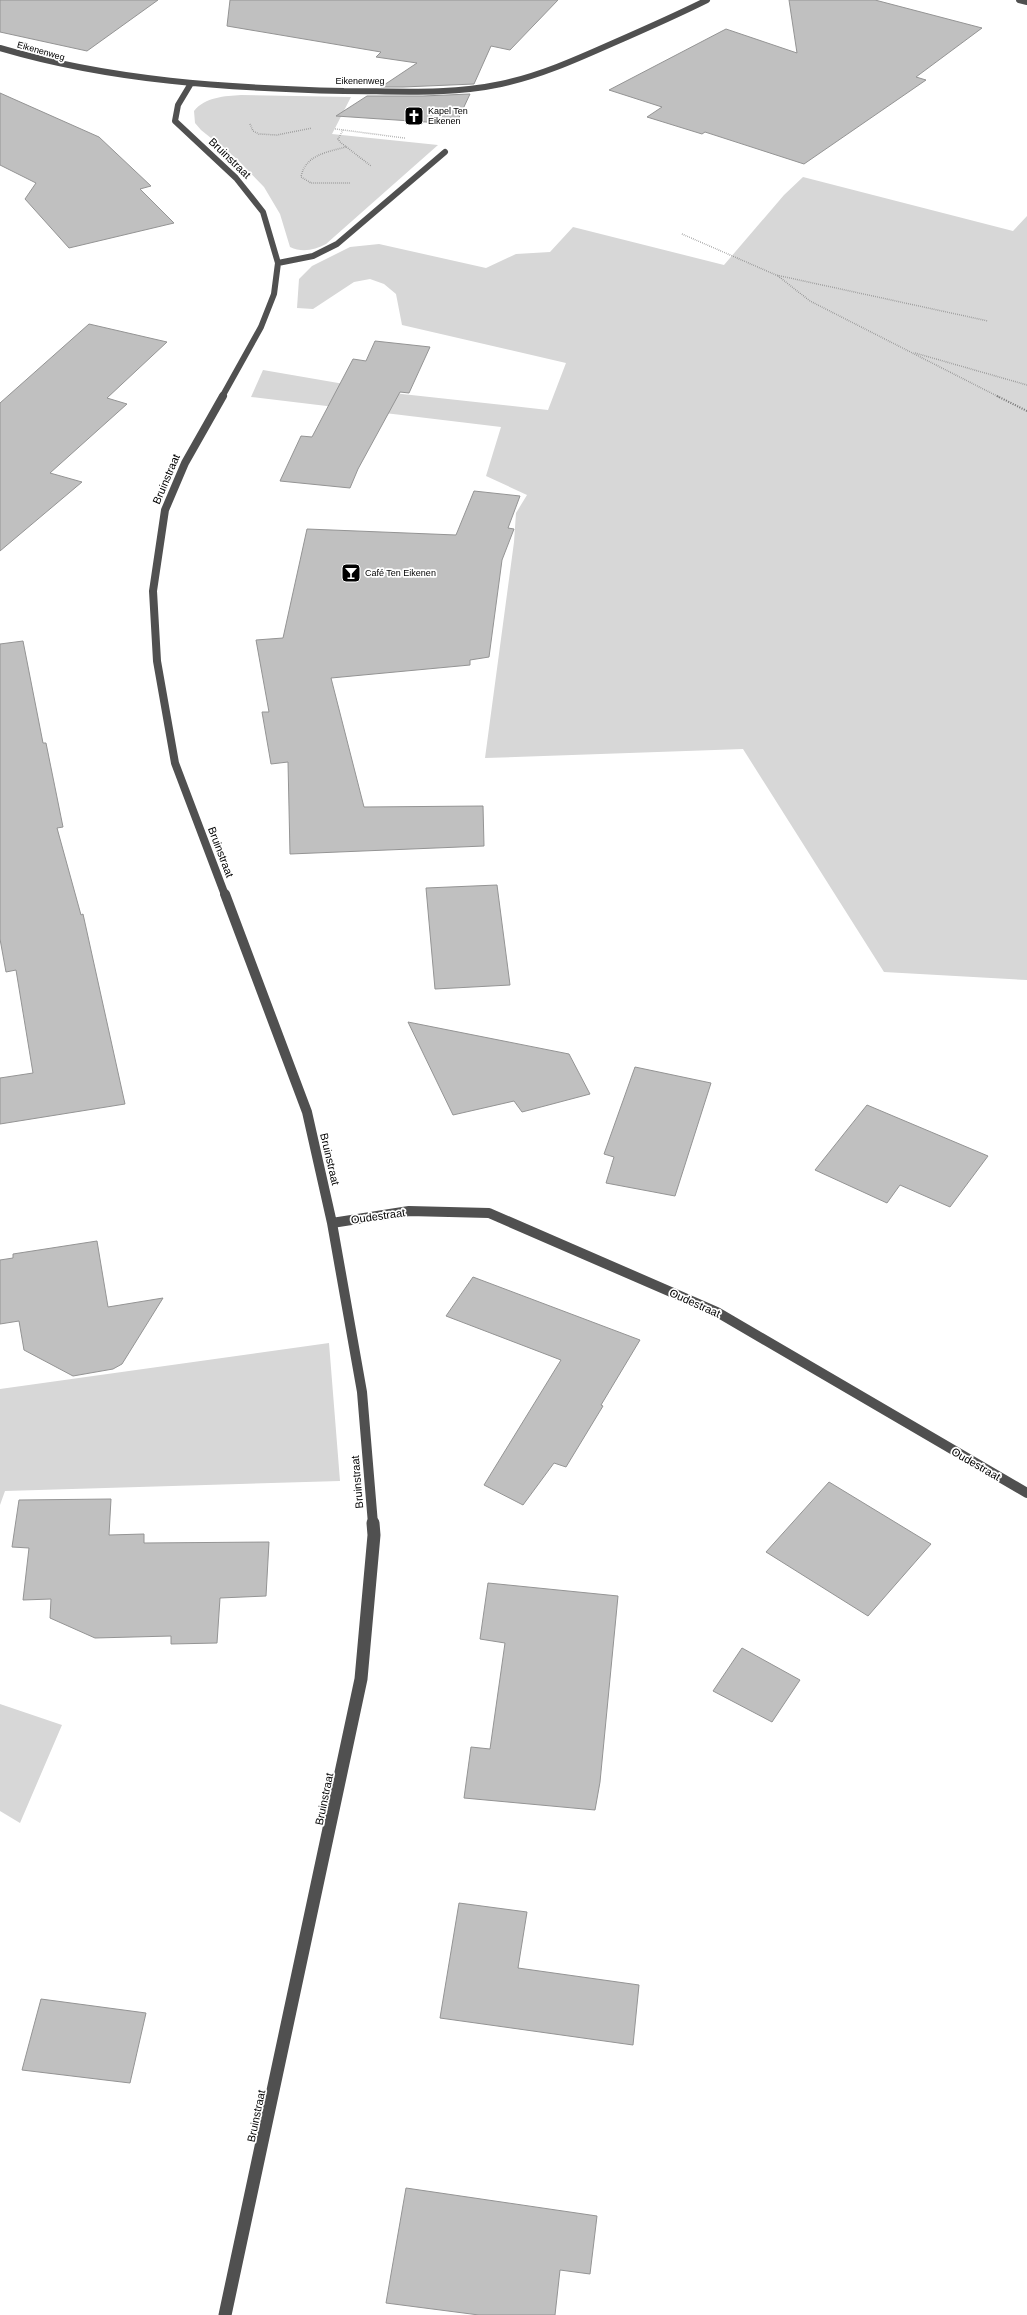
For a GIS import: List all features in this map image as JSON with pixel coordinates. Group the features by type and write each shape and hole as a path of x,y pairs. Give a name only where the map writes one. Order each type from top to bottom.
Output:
{"street":[{"name":"Eikenenweg","path":"0,48 71,68 137,79 190,85 340,90 403,90 483,86 556,68 707,0"},
{"path":"1019,0 1027,2"},
{"name":"Bruinstraat","path":"190,85 178,105 175,121 236,178 263,212 278,263 274,294 261,327 185,463 165,510 153,599 157,661 175,763 306,1112 332,1223 362,1392 374,1534 361,1679 225,2315"},
{"path":"278,263 313,256 337,244 445,152"},
{"name":"Oudestraat","path":"332,1223 409,1211 489,1213 717,1312 1027,1493"}],"path":[{"path":"342,130 338,139 346,147 369,163 372,166 371,171"},
{"path":"346,147 313,158 303,167 301,178 311,183 345,184 356,181"},
{"path":"682,234 776,275 988,321"},
{"path":"776,275 810,301 1027,411"},
{"path":"909,351 1027,385"}],"shaded area":[{"path":"241,95 351,97 332,134 438,145 326,244 308,250 295,249 290,247 280,214 264,187 237,159 201,130 195,123 194,111 199,106 216,98"},
{"path":"803,177 1013,231 1027,216 1027,980 884,972 743,749 485,758 514,542 516,513 527,495 486,476 501,427 251,397 263,370 402,394 548,410 566,363 402,325 396,294 384,284 370,279 354,282 313,309 297,308 299,279 312,266 350,247 379,244 486,268 516,254 550,252 573,227 724,265 784,195"},
{"path":"329,1343 340,1481 5,1491 0,1505 0,1389"},
{"path":"0,1704 62,1725 20,1823 0,1811"}],"building":[{"path":"0,0 158,0 87,51 0,32"},
{"path":"230,0 558,0 510,50 491,46 474,84 381,87 417,63 376,57 381,52 227,26"},
{"path":"789,0 875,0 982,28 916,77 926,80 804,164 705,132 702,134 647,117 662,107 609,90 726,29 797,53"},
{"path":"0,93 99,137 151,186 140,189 174,223 69,248 25,199 36,183 0,165"},
{"name":"Kapel Ten Eikenen","path":"470,94 456,124 336,116 367,96"},
{"path":"89,324 167,342 107,398 127,404 50,473 82,482 0,551 0,403"},
{"path":"375,341 430,347 409,393 400,392 358,469 350,488 280,481 301,436 312,437 353,359 366,361"},
{"path":"474,491 520,496 508,528 514,529 502,560 489,657 470,660 470,665 331,678 364,807 483,806 484,846 290,854 288,762 271,764 262,712 269,712 256,640 283,638 307,529 456,535"},
{"path":"23,641 43,743 46,743 63,827 57,828 81,915 83,914 125,1104 0,1124 0,1078 33,1073 16,970 6,972 0,939 0,644"},
{"path":"497,885 510,985 435,989 426,888"},
{"path":"408,1022 569,1054 590,1094 522,1112 514,1101 453,1115"},
{"path":"635,1067 711,1083 675,1196 606,1183 614,1157 604,1154"},
{"path":"867,1105 988,1156 950,1207 900,1185 887,1203 815,1170"},
{"path":"97,1241 108,1307 163,1298 122,1364 113,1369 73,1376 24,1350 19,1321 0,1324 0,1260 13,1258 13,1254"},
{"path":"473,1277 640,1340 601,1405 603,1406 566,1467 554,1463 523,1505 484,1485 561,1360 446,1316"},
{"path":"829,1482 931,1544 868,1616 766,1552"},
{"path":"111,1499 109,1535 144,1534 144,1543 269,1542 266,1596 220,1598 217,1643 171,1644 171,1636 95,1638 50,1618 51,1599 23,1600 29,1548 12,1547 19,1500"},
{"path":"488,1583 618,1596 600,1782 595,1810 464,1798 471,1747 490,1749 505,1643 480,1639"},
{"path":"742,1648 800,1680 772,1722 713,1691"},
{"path":"459,1903 527,1912 518,1968 639,1985 633,2045 440,2018"},
{"path":"41,1999 146,2013 130,2083 22,2070"},
{"path":"406,2188 597,2216 590,2274 560,2270 555,2315 479,2315 386,2303"}],"place":[{"name":"Kapel Ten Eikenen","path":"414,116"},
{"name":"Café Ten Eikenen","path":"351,573"}]}
